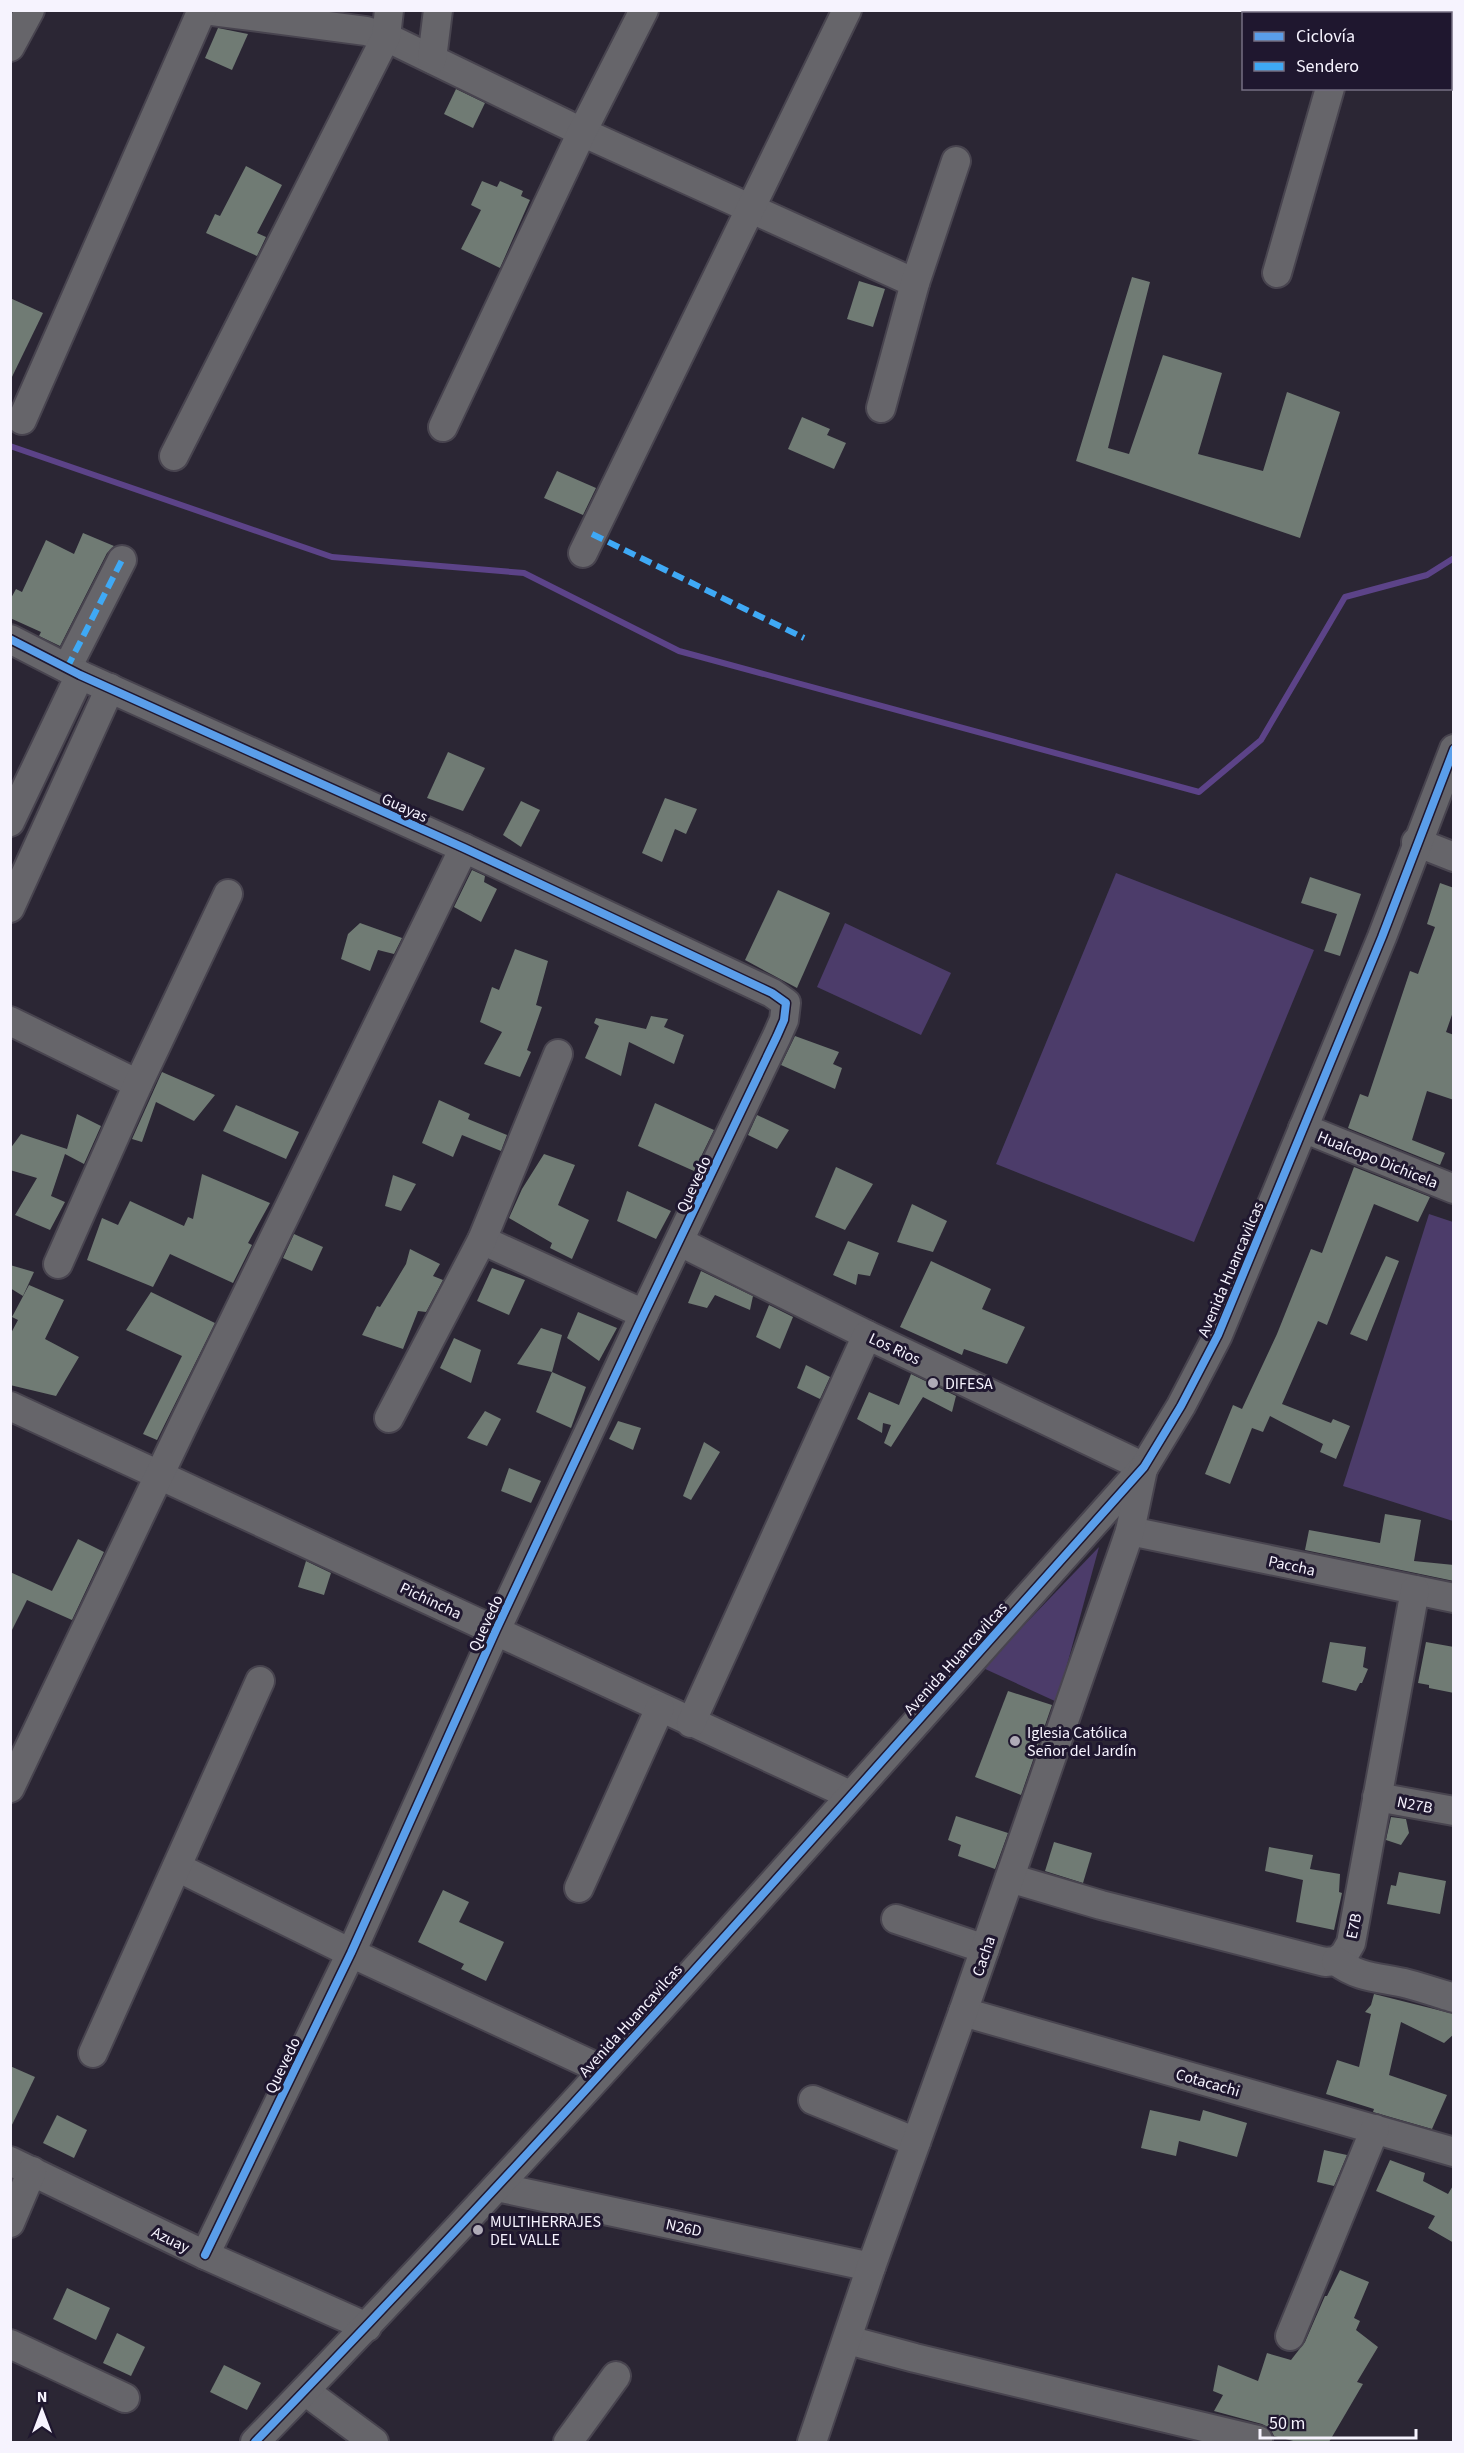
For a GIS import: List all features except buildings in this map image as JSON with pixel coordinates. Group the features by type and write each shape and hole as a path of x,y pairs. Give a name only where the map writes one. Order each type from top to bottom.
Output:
{"street":[{"path":"10,47 30,10"},
{"path":"432,59 438,10"},
{"path":"442,427 582,132 644,10"},
{"path":"583,553 847,10"},
{"path":"22,420 214,11 366,31 387,24"},
{"path":"387,24 432,59 750,210 915,283"},
{"path":"174,456 387,24"},
{"path":"1277,273 1329,90"},
{"path":"881,408 915,283 956,161"},
{"path":"10,822 122,560"},
{"name":"Guayas","path":"10,639 73,671 464,848 772,993 786,1003"},
{"path":"10,908 110,688"},
{"name":"Avenida Huancavilcas","path":"255,2442 367,2327 497,2187 1144,1467 1218,1335 1382,938 1416,842 1454,749"},
{"path":"1416,842 1454,857"},
{"path":"12,1781 464,848"},
{"path":"58,1263 138,1084 228,894"},
{"name":"Quevedo","path":"205,2255 351,1953 496,1630 777,1036 784,1020 786,1003"},
{"path":"10,1021 138,1084"},
{"path":"388,1418 482,1240 558,1054"},
{"name":"Hualcopo Dichicela","path":"1303,1128 1454,1189"},
{"path":"482,1240 644,1314"},
{"name":"Los Rìos","path":"680,1242 867,1335 1144,1467"},
{"path":"691,1724 867,1335"},
{"name":"Pichincha","path":"10,1406 850,1796"},
{"name":"Cacha","path":"812,2442 871,2267 963,2012 1130,1531 1144,1467"},
{"name":"Paccha","path":"1130,1531 1454,1598"},
{"name":"E7B","path":"1336,1961 1344,1955 1351,1943 1415,1590"},
{"path":"93,2053 260,1681"},
{"path":"579,1888 660,1708"},
{"name":"N27B","path":"1377,1797 1454,1811"},
{"path":"177,1867 351,1953 603,2070"},
{"path":"1010,1878 1101,1905 1288,1953 1325,1962 1336,1961 1353,1972 1372,1979 1405,1984 1454,1998"},
{"path":"896,1919 985,1949"},
{"name":"Cotacachi","path":"963,2012 1454,2152"},
{"path":"813,2100 916,2142"},
{"path":"1290,2336 1375,2129"},
{"path":"10,2223 21,2166"},
{"name":"Azuay","path":"21,2166 205,2255 367,2327"},
{"name":"N26D","path":"497,2187 871,2267"},
{"path":"848,2340 1258,2440"},
{"path":"10,2344 125,2398"},
{"path":"568,2442 616,2376"},
{"path":"305,2391 374,2442"}],"shaded area":[{"path":"1116,873 1314,950 1194,1242 996,1164"},
{"path":"845,923 951,973 921,1035 817,987"},
{"path":"1429,1214 1453,1222 1453,1521 1343,1486"},
{"path":"1099,1547 1057,1702 983,1668"}],"waterway":[{"path":"10,446 332,557 524,573 679,651 1199,792 1261,740 1345,597 1427,575 1454,558"}],"marked path":[{"path":"592,534 804,638"},
{"path":"67,668 122,560"}],"cycle path":[{"path":"10,639 80,675 464,848 772,993 786,1003 784,1020 777,1036 496,1630 351,1953 205,2255"},
{"path":"255,2442 594,2082 1144,1467 1181,1406 1218,1335 1382,937 1454,749"}],"place":[{"name":"DIFESA","path":"933,1383"},
{"name":"Iglesia Católica Señor del Jardín","path":"1015,1741"},
{"name":"MULTIHERRAJES DEL VALLE","path":"478,2230"}]}
